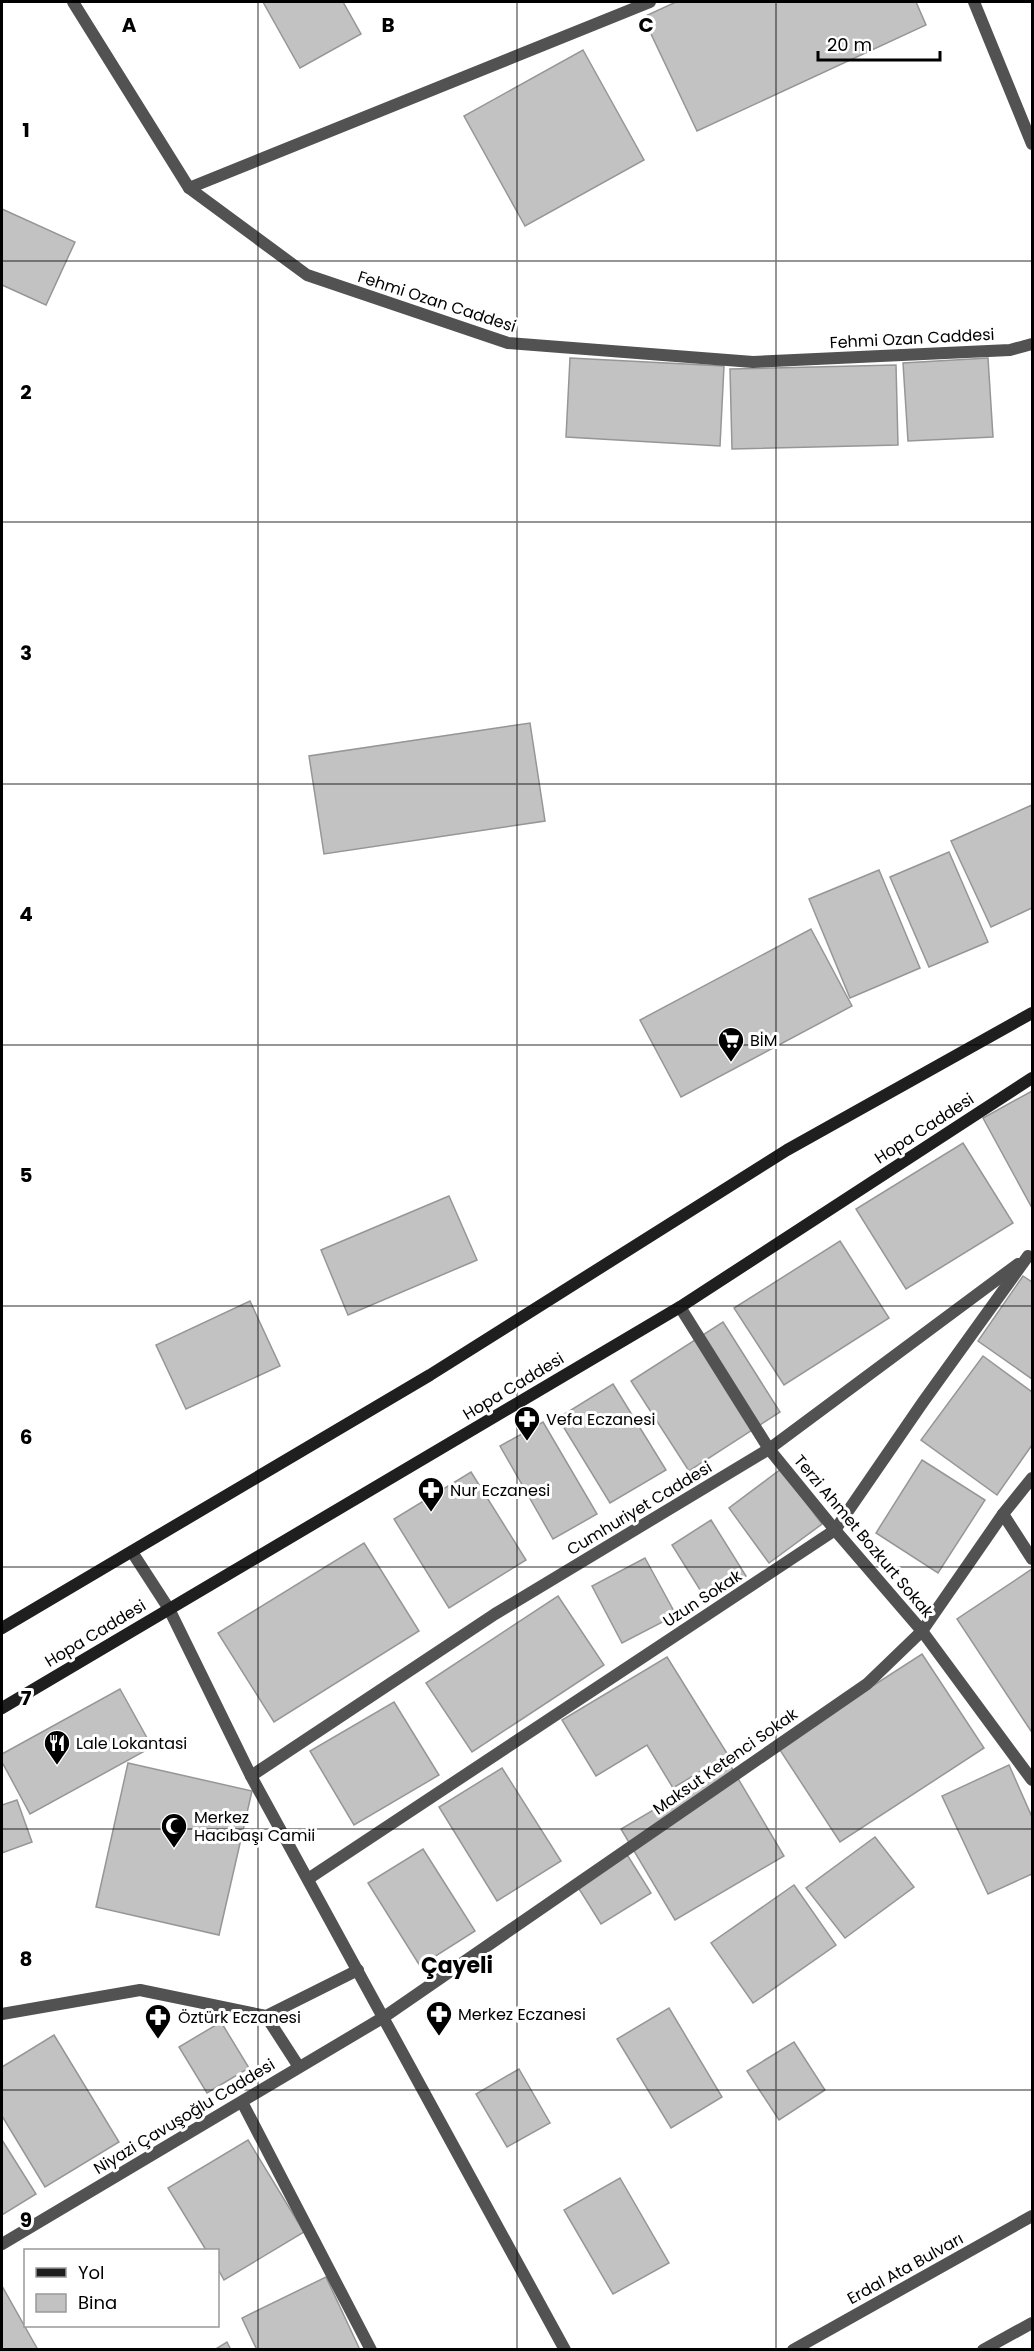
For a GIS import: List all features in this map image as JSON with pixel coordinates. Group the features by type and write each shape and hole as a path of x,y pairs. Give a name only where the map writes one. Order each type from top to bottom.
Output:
{"main road":[{"path":"2,1628 430,1375 787,1150 1032,1013"},
{"name":"Hopa Caddesi","path":"2,1708 680,1307 1032,1077"}],"street":[{"name":"Fehmi Ozan Caddesi","path":"73,2 189,188 306,275 508,343 753,362 1010,350 1032,344"},
{"path":"189,188 650,2"},
{"path":"974,2 1032,144"},
{"name":"Cumhuriyet Caddesi","path":"251,1776 495,1614 769,1449 1030,1254"},
{"name":"Uzun Sokak","path":"308,1879 835,1530 923,1402 1030,1254"},
{"name":"Terzi Ahmet Bozkurt Sokak","path":"680,1307 769,1449 922,1631 1028,1764 1032,1780"},
{"name":"Maksut Ketenci Sokak","path":"384,2017 867,1684 922,1631 1003,1514 1032,1478"},
{"path":"1003,1514 1032,1559"},
{"path":"132,1552 168,1609 251,1776 565,2349"},
{"path":"2,2014 140,1990 266,2016 358,1970"},
{"path":"266,2016 299,2067"},
{"name":"Niyazi Çavuşoğlu Caddesi","path":"2,2244 384,2017"},
{"path":"242,2102 372,2349"},
{"name":"Erdal Ata Bulvarı","path":"793,2349 1032,2216"},
{"path":"983,2349 1032,2323"}],"building":[{"path":"263,2 343,2 361,34 300,68"},
{"path":"676,2 916,2 926,25 697,131 643,17"},
{"path":"583,50 644,160 525,226 464,116"},
{"path":"2,209 75,242 46,305 2,285"},
{"path":"570,358 724,366 720,446 566,437"},
{"path":"988,358 993,437 908,441 903,363"},
{"path":"896,365 898,445 732,449 730,369"},
{"path":"530,723 545,821 324,854 309,756"},
{"path":"1032,805 1032,908 991,927 951,841"},
{"path":"949,852 988,942 929,967 890,877"},
{"path":"879,870 920,968 850,998 809,899"},
{"path":"811,929 852,1006 681,1097 640,1020"},
{"path":"1032,1091 1032,1208 983,1118"},
{"path":"963,1143 1013,1223 906,1289 856,1209"},
{"path":"449,1196 477,1260 348,1315 321,1250"},
{"path":"840,1241 889,1318 784,1385 734,1308"},
{"path":"1023,1276 1032,1282 1032,1379 978,1341"},
{"path":"250,1301 280,1366 186,1409 156,1345"},
{"path":"723,1322 780,1412 689,1471 631,1381"},
{"path":"983,1356 1032,1392 1032,1445 997,1495 921,1440"},
{"path":"613,1384 666,1470 610,1503 558,1418"},
{"path":"543,1422 597,1514 553,1539 500,1446"},
{"path":"922,1460 985,1500 938,1573 876,1533"},
{"path":"781,1469 822,1524 769,1563 729,1508"},
{"path":"471,1472 526,1560 449,1608 394,1519"},
{"path":"711,1520 746,1576 707,1601 672,1545"},
{"path":"364,1543 419,1631 274,1722 218,1633"},
{"path":"645,1558 676,1615 622,1643 592,1586"},
{"path":"1032,1569 1032,1730 1031,1731 957,1619"},
{"path":"558,1596 604,1665 472,1752 426,1683"},
{"path":"922,1654 984,1748 840,1842 778,1747"},
{"path":"667,1657 728,1755 673,1788 647,1745 596,1776 562,1720"},
{"path":"120,1689 152,1747 30,1814 2,1762 2,1754"},
{"path":"394,1702 439,1775 354,1825 310,1751"},
{"name":"Merkez Hacıbaşı Camii","path":"128,1763 252,1791 219,1935 96,1907"},
{"path":"730,1765 784,1856 675,1920 621,1829"},
{"path":"1009,1765 1032,1817 1032,1874 988,1894 942,1796"},
{"path":"502,1768 561,1861 497,1901 439,1807"},
{"path":"17,1800 32,1842 2,1853 2,1805"},
{"path":"875,1837 914,1887 845,1938 806,1888"},
{"path":"423,1849 475,1931 420,1966 368,1883"},
{"path":"626,1853 651,1893 601,1924 576,1884"},
{"path":"794,1885 836,1945 753,2003 711,1943"},
{"path":"669,2008 722,2097 671,2128 617,2039"},
{"path":"221,2022 249,2068 207,2093 179,2047"},
{"path":"54,2035 119,2142 45,2187 2,2116 2,2067"},
{"path":"794,2042 825,2090 779,2120 747,2071"},
{"path":"519,2069 550,2123 507,2147 476,2094"},
{"path":"2,2140 36,2194 2,2215"},
{"path":"248,2140 304,2232 224,2280 219,2271 219,2249 205,2249 168,2188"},
{"path":"620,2178 669,2263 613,2294 564,2210"},
{"path":"326,2277 360,2350 257,2350 242,2318"},
{"path":"2,2286 38,2350 2,2350"},
{"path":"227,2342 231,2350 214,2350"}],"place":[{"name":"BİM","path":"731,1063"},
{"name":"Vefa Eczanesi","path":"527,1442"},
{"name":"Nur Eczanesi","path":"431,1513"},
{"name":"Lale Lokantasi","path":"57,1766"},
{"name":"Merkez Hacıbaşı Camii","path":"174,1849"},
{"name":"Merkez Eczanesi","path":"439,2037"},
{"name":"Öztürk Eczanesi","path":"158,2040"}],"district":[{"name":"Çayeli","path":"457,1965"}]}
